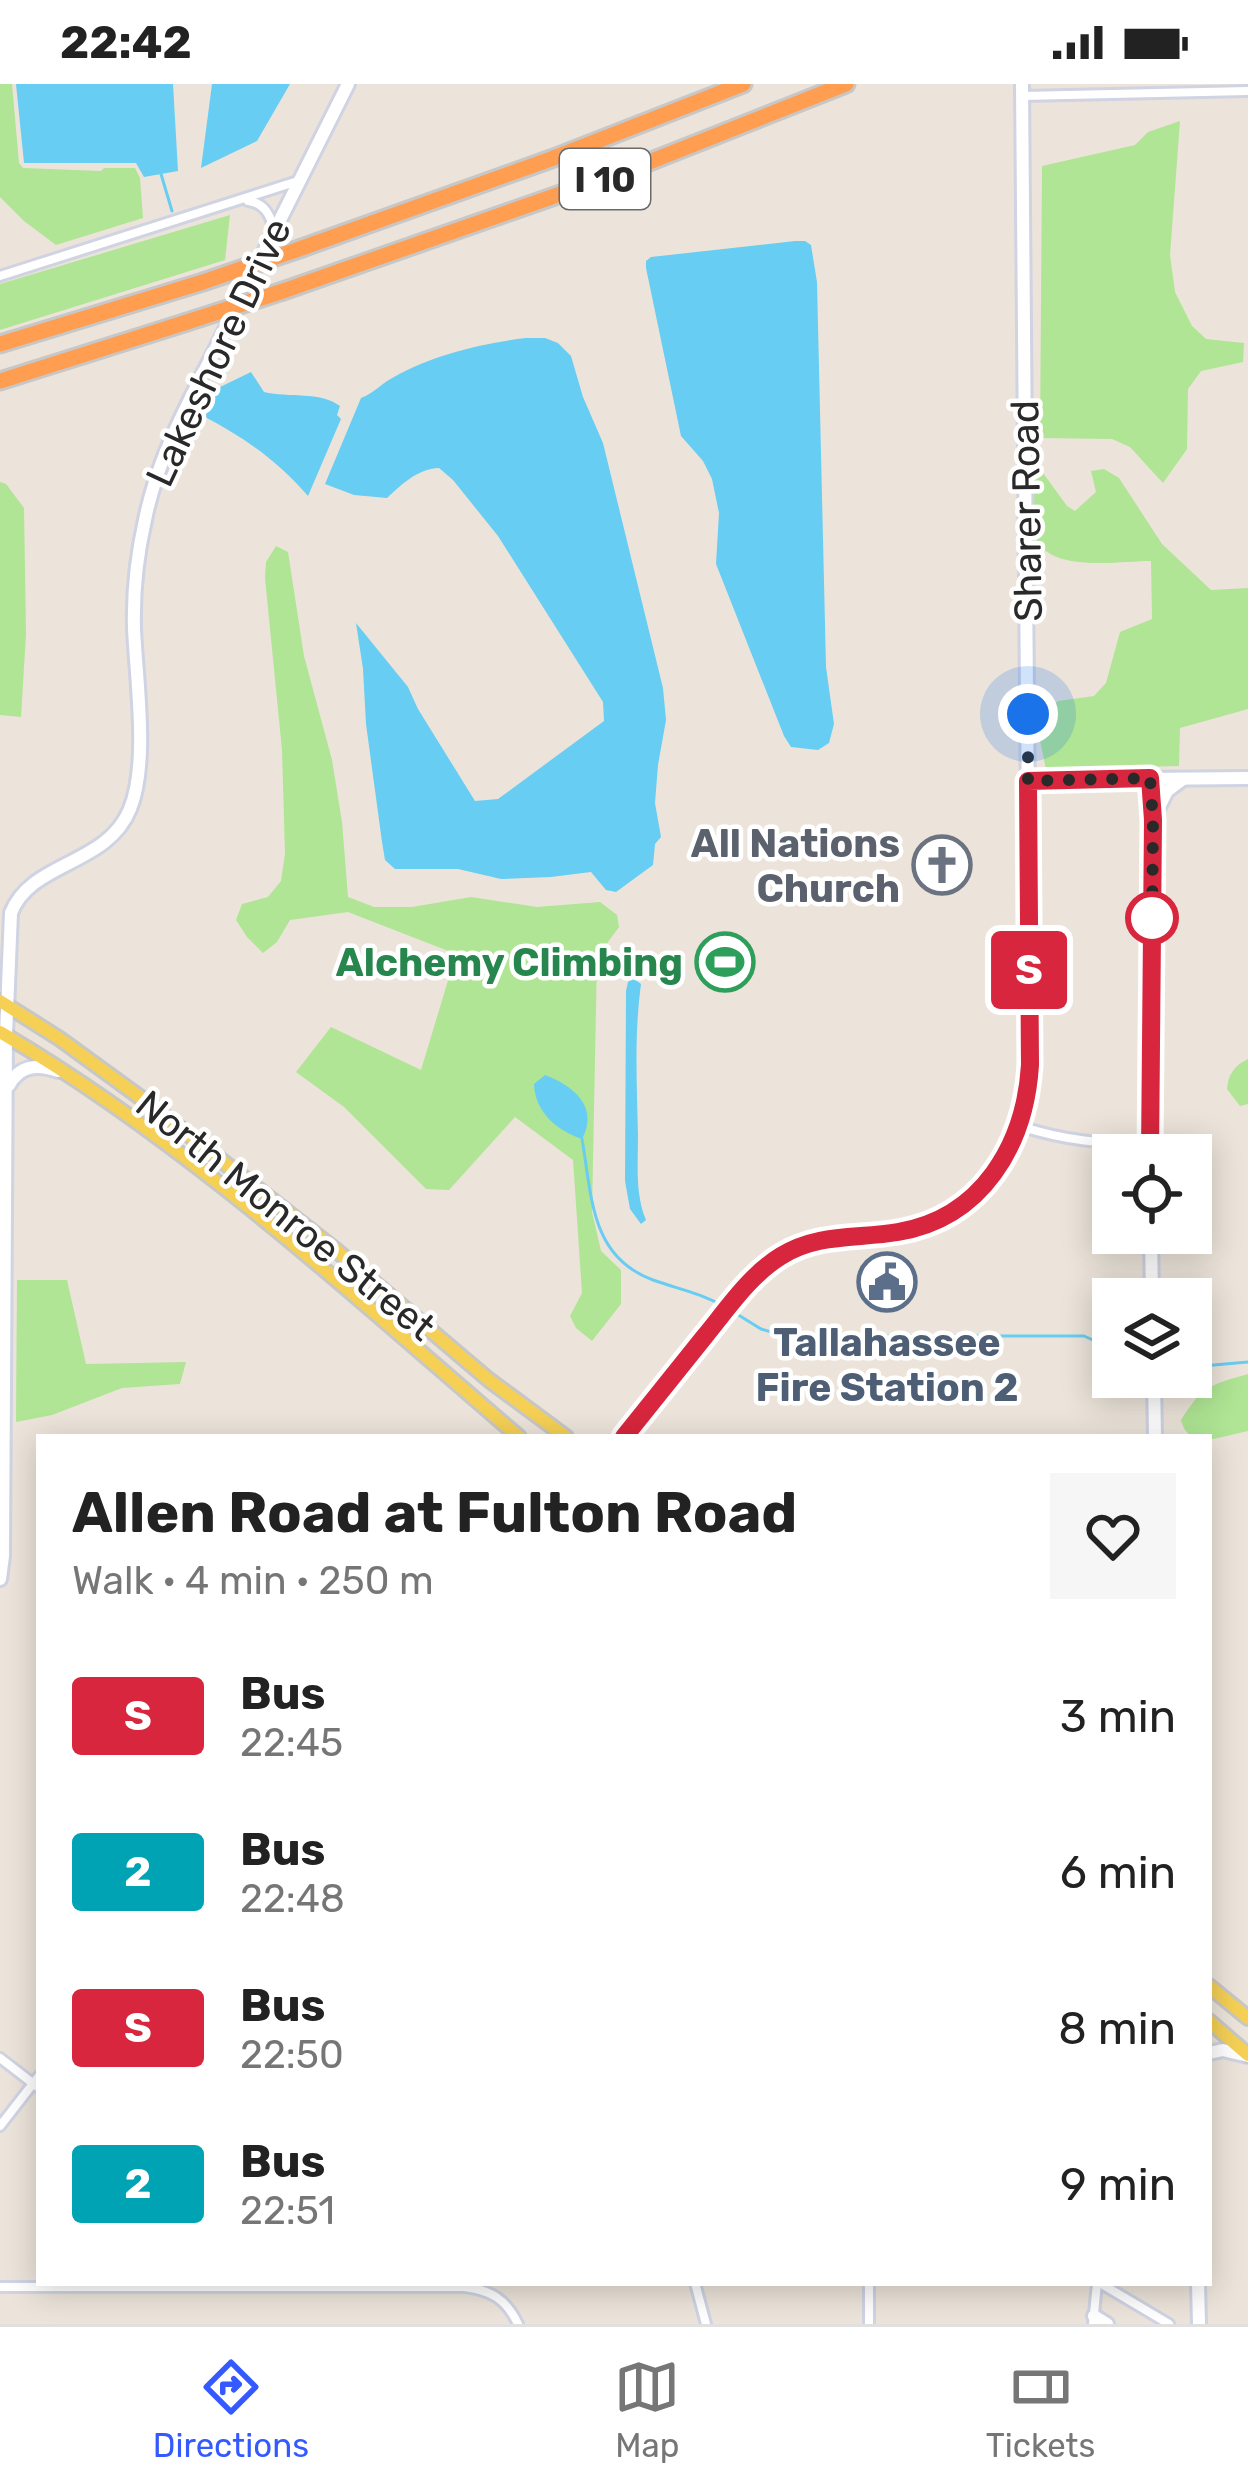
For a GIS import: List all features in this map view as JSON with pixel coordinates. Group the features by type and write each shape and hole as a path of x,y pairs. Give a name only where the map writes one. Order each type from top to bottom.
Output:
{"highway":[{"name":"I 10","path":"0,344 302,248 743,84"},
{"name":"I 10","path":"0,381 283,291 629,170 846,84"},
{"path":"0,394 53,365"}],"main road":[{"name":"North Monroe Street","path":"4,1003 172,1122 562,1434"},
{"name":"North Monroe Street","path":"3,1034 156,1136 308,1257 516,1434"},
{"path":"156,1136 172,1122"},
{"path":"308,1257 322,1239"},
{"path":"321,1268 338,1251"},
{"path":"430,1361 449,1346"},
{"path":"452,1379 469,1361"},
{"path":"1212,1988 1248,2018"},
{"path":"1212,2024 1248,2055"}],"street":[{"name":"Lakeshore Drive","path":"0,1579 3,1034 9,921 16,901 30,886 102,846 122,825 133,802 138,775 134,587 149,498 181,419 348,84"},
{"path":"1022,90 1185,87 1248,91"},
{"name":"Sharer Road","path":"626,1434 744,1289 781,1256 812,1242 897,1232 933,1222 986,1182 1020,1126 1030,1065 1022,90"},
{"path":"0,276 299,181"},
{"path":"241,201 264,207 274,232"},
{"path":"1150,778 1150,1134"},
{"path":"1153,820 1167,791 1184,778"},
{"path":"1028,781 1248,778"},
{"path":"6,1092 15,1075 26,1068 64,1074"},
{"path":"1020,1126 1092,1143"},
{"path":"1154,1398 1155,1434"},
{"path":"1212,2052 1248,2055"},
{"path":"0,2059 36,2081"},
{"path":"0,2126 36,2083"},
{"path":"0,2287 70,2286"},
{"path":"302,2286 464,2287 494,2294 518,2324"},
{"path":"695,2286 706,2324"},
{"path":"869,2286 869,2324"},
{"path":"1098,2286 1094,2320 1107,2324"},
{"path":"1103,2286 1169,2324"},
{"path":"1198,2286 1199,2324"}],"green space":[{"path":"0,84 12,84 23,168 135,168 143,218 56,245 24,221 0,197"},
{"path":"1180,121 1170,255 1175,292 1192,326 1206,339 1244,343 1243,362 1201,371 1188,389 1187,449 1163,483 1130,447 1112,439 1040,438 1042,166 1135,145 1148,132"},
{"path":"230,215 225,260 0,330 0,284"},
{"path":"1104,469 1119,478 1162,544 1211,590 1248,588 1248,709 1180,728 1179,766 1046,769 1039,736 1042,714 1058,701 1094,696 1106,683 1120,632 1152,619 1151,561 1064,559 1039,544 1033,529 1033,480 1043,473 1075,511 1096,492 1091,471"},
{"path":"0,482 24,508 26,634 21,717 0,715"},
{"path":"276,546 288,552 304,656 332,760 348,897 374,907 412,907 471,897 537,907 600,902 617,915 619,927 597,957 592,1212 601,1251 621,1270 621,1304 592,1341 570,1316 582,1293 573,1160 515,1117 449,1190 426,1189 344,1107 296,1072 331,1027 421,1070 456,954 348,912 290,920 277,942 263,953 236,920 242,904 268,897 281,881 285,854 282,750 265,578 266,562"},
{"path":"1248,1059 1248,1104 1240,1106 1227,1089 1233,1071"},
{"path":"17,1280 67,1280 86,1364 186,1362 180,1384 122,1388 52,1415 16,1422"},
{"path":"1248,1374 1248,1431 1212,1439 1212,1434 1188,1433 1181,1420 1197,1398 1212,1398 1212,1387"}],"water":[{"path":"16,84 173,84 178,171 144,177 136,163 24,163"},
{"path":"212,84 290,84 257,141 201,168"},
{"path":"795,241 811,245 817,282 826,667 834,724 829,743 818,750 791,747 784,736 716,564 719,513 712,479 681,436 646,268 651,257"},
{"path":"526,338 558,343 571,356 603,443 663,688 666,720 655,803 661,837 655,844 653,865 616,892 606,890 591,872 501,879 458,869 395,869 385,860 382,842 356,623 408,687 475,801 498,799 604,721 603,702 498,536 439,468 418,474 387,498 354,495 325,484 361,398 441,356"},
{"path":"251,372 264,392 314,397 340,406 337,415 341,419 308,496 261,452 205,417 218,388"},
{"path":"633,978 641,984 638,1168 646,1220 641,1224 630,1209 625,1181 626,991"},
{"path":"545,1075 581,1099 587,1117 582,1139 564,1131 543,1111 534,1084"}],"waterway":[{"path":"161,174 172,211"},
{"path":"582,1139 592,1203 605,1240 617,1256 653,1280 723,1306"},
{"path":"732,1311 761,1329 785,1336 1092,1340"},
{"path":"1212,1365 1248,1362"}],"bus line":[{"name":"S","path":"626,1434 767,1266 812,1242 897,1232 933,1222 974,1194 1000,1165 1024,1111 1030,1065 1028,781 1150,778 1150,1134"}],"place":[{"name":"All Nations Church","path":"942,865"},
{"name":"Alchemy Climbing","path":"725,962"},
{"name":"Tallahassee Fire Station 2","path":"887,1282"}],"route":[{"path":"1028,714 1028,781 1150,778 1152,935 1152,918"}]}
